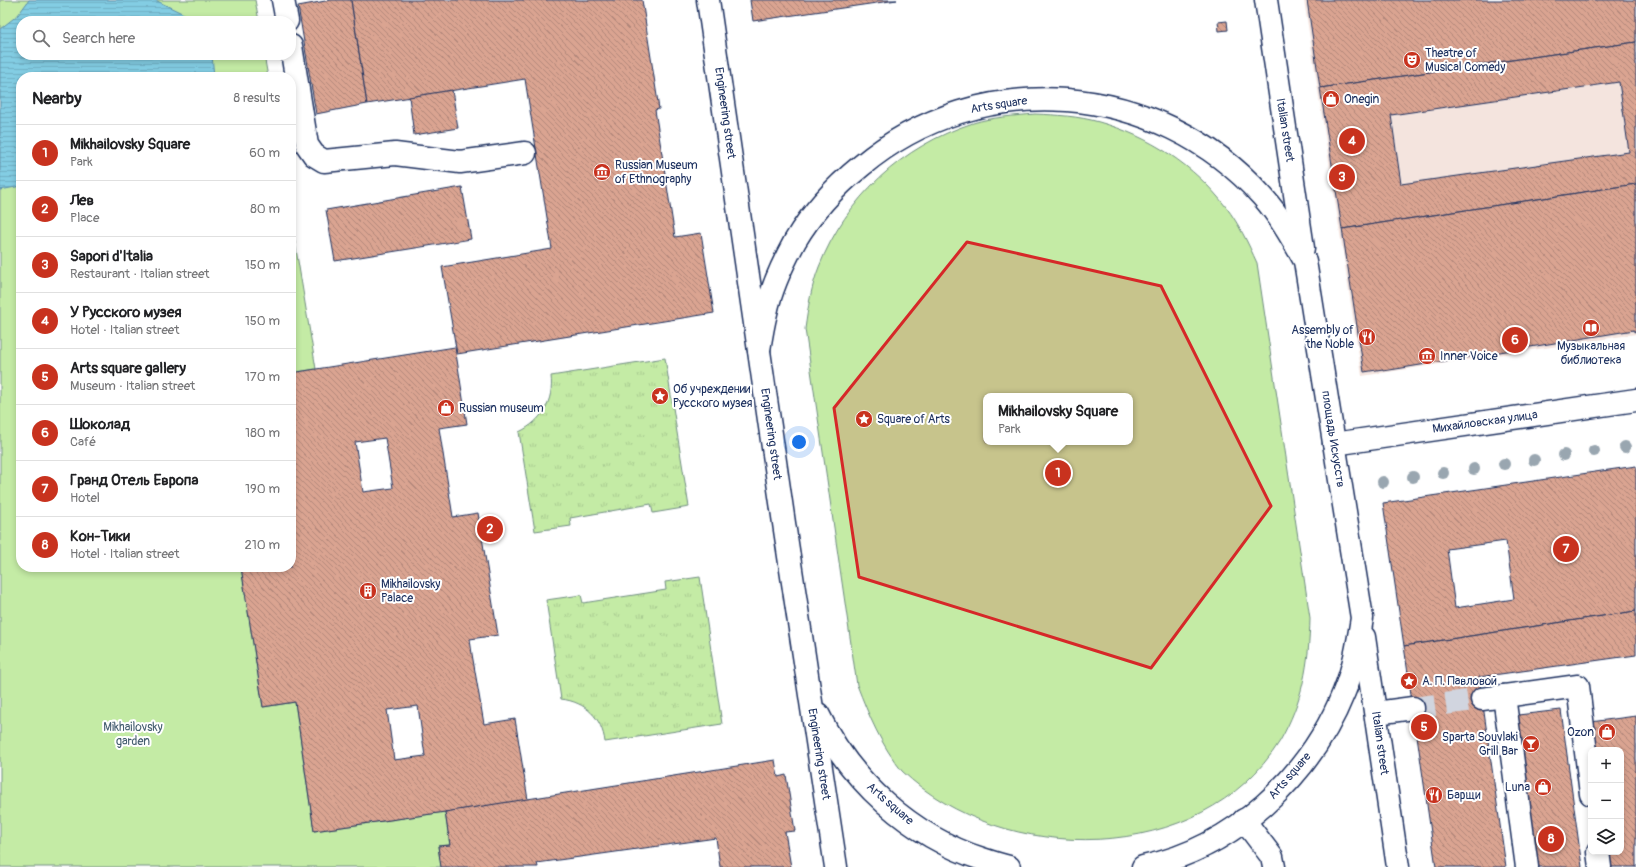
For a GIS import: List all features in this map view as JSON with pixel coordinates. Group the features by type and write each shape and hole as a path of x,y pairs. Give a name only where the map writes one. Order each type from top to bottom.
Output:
{"street":[{"path":"283,0 286,16"},
{"name":"Engineering street","path":"708,0 836,867"},
{"name":"Italian street","path":"1266,0 1305,261"},
{"path":"293,60 295,72"},
{"path":"296,77 307,146 314,155 324,161 395,154 460,162 525,153"},
{"name":"Arts square","path":"759,350 766,312 782,268 796,240 818,208 844,180 874,155 907,134 942,117 980,106 1018,100 1057,99 1096,103 1133,112 1169,126 1203,146 1228,164 1262,196 1286,227 1305,261"},
{"name":"площадь Искусств","path":"1305,261 1362,618"},
{"name":"Михайловская улица","path":"1334,444 1636,400"},
{"name":"Arts square","path":"1143,867 1191,852 1224,834 1244,820 1284,787 1308,758 1328,726 1345,692 1356,656 1362,618"},
{"name":"Italian street","path":"1362,618 1398,867"},
{"path":"1482,699 1578,686 1590,783"},
{"path":"1504,696 1527,867"},
{"name":"Arts square","path":"810,697 826,732 848,764 874,793 903,818 935,838 969,855 1009,867"},
{"path":"1376,713 1413,708"},
{"path":"1244,820 1272,858 1274,867"},
{"path":"1598,855 1600,867"}],"highlighted area":[{"path":"967,242 1161,286 1271,506 1151,668 859,577 834,408"}],"shaded area":[{"path":"1304,0 1636,0 1636,334 1362,376"}],"green space":[{"name":"Mikhailovsky garden","path":"0,0 255,0 258,16 16,16 16,60 265,60 267,72 16,72 16,572 242,572 263,707 295,702 314,831 445,812 450,845 438,846 441,867 0,867"},
{"path":"1035,114 1075,117 1118,128 1153,144 1185,165 1213,192 1231,213 1247,241 1257,263 1310,618 1306,667 1299,696 1288,726 1280,741 1245,782 1202,812 1152,831 1099,839 1045,837 992,825 944,802 902,771 882,741 857,685 805,329 814,282 830,242 844,219 861,197 900,160 947,133 973,123 1004,117"},
{"path":"296,249 316,369 296,372"},
{"path":"665,358 689,507 653,513 651,504 570,518 571,526 535,531 519,432 534,422 545,409 550,394 551,376"},
{"path":"700,577 722,724 605,742 600,726 591,713 578,704 561,699 546,600 581,595 583,603 666,590 665,582"}],"water":[{"path":"29,0 155,0 187,16 17,16"},
{"path":"16,17 16,60 212,60 214,72 16,72 16,187 0,190 0,29"}],"building":[{"path":"331,0 351,0 367,104 316,114 298,6"},
{"name":"Russian Museum of Ethnography","path":"351,0 642,0 659,109 655,110 675,237 701,233 714,313 457,354 442,267 552,249 525,79 367,104"},
{"path":"750,0 897,0 753,21"},
{"name":"Theatre of Musical Comedy","path":"1307,0 1636,0 1636,42 1320,88"},
{"path":"1227,21 1228,30 1219,31 1218,22"},
{"path":"1636,42 1636,184 1342,229 1320,88","holes":["1619,82 1629,152 1401,184 1391,115"]},
{"path":"452,90 458,128 414,135 409,97"},
{"path":"1636,184 1636,331 1634,332 1634,330 1383,371 1383,369 1364,372 1342,229"},
{"path":"462,187 471,239 335,261 326,210"},
{"name":"Mikhailovsky Palace","path":"455,347 467,424 439,428 453,517 478,513 498,635 470,639 472,654 484,724 515,719 528,800 314,831 295,702 263,707 242,572 296,572 296,372","holes":["385,438 393,488 363,492 355,442","418,706 425,756 394,760 387,710"]},
{"path":"1636,466 1636,611 1404,646 1383,503","holes":["1506,541 1514,599 1455,608 1447,549"]},
{"path":"1636,611 1636,655 1479,677 1506,867 1436,867 1404,646"},
{"path":"1561,710 1582,867 1538,867 1518,715"},
{"path":"1636,716 1636,867 1603,867 1601,855 1624,855 1624,747 1590,747 1583,723"},
{"path":"775,760 778,777 786,775 795,831 785,832 791,867 720,867 716,838 537,863 538,867 441,867 438,846 450,845 445,812"}],"tunnel":[{"path":"1413,708 1482,699"}],"place":[{"name":"Theatre of Musical Comedy","path":"1412,60"},
{"name":"Onegin","path":"1331,99"},
{"name":"У Русского музея","path":"1352,141"},
{"name":"Russian Museum of Ethnography","path":"602,172"},
{"name":"Sapori d'Italia","path":"1342,177"},
{"name":"Музыкальная библиотека","path":"1591,328"},
{"name":"Assembly of the Noble","path":"1367,337"},
{"name":"Шоколад","path":"1515,340"},
{"name":"Inner Voice","path":"1427,356"},
{"name":"Об учреждении Русского музея","path":"660,396"},
{"name":"Russian museum","path":"446,408"},
{"name":"Square of Arts","path":"864,419"},
{"name":"Mikhailovsky Square","path":"1058,473"},
{"name":"Лев","path":"490,529"},
{"name":"Гранд Отель Европа","path":"1566,549"},
{"name":"Mikhailovsky Palace","path":"368,591"},
{"name":"А. П. Павловой","path":"1409,681"},
{"name":"Arts square gallery","path":"1424,727"},
{"name":"Ozon","path":"1607,732"},
{"name":"Sparta Souvlaki Grill Bar","path":"1531,744"},
{"name":"Luna","path":"1543,787"},
{"name":"Барщи","path":"1434,795"},
{"name":"Кон-Тики","path":"1551,839"}]}
